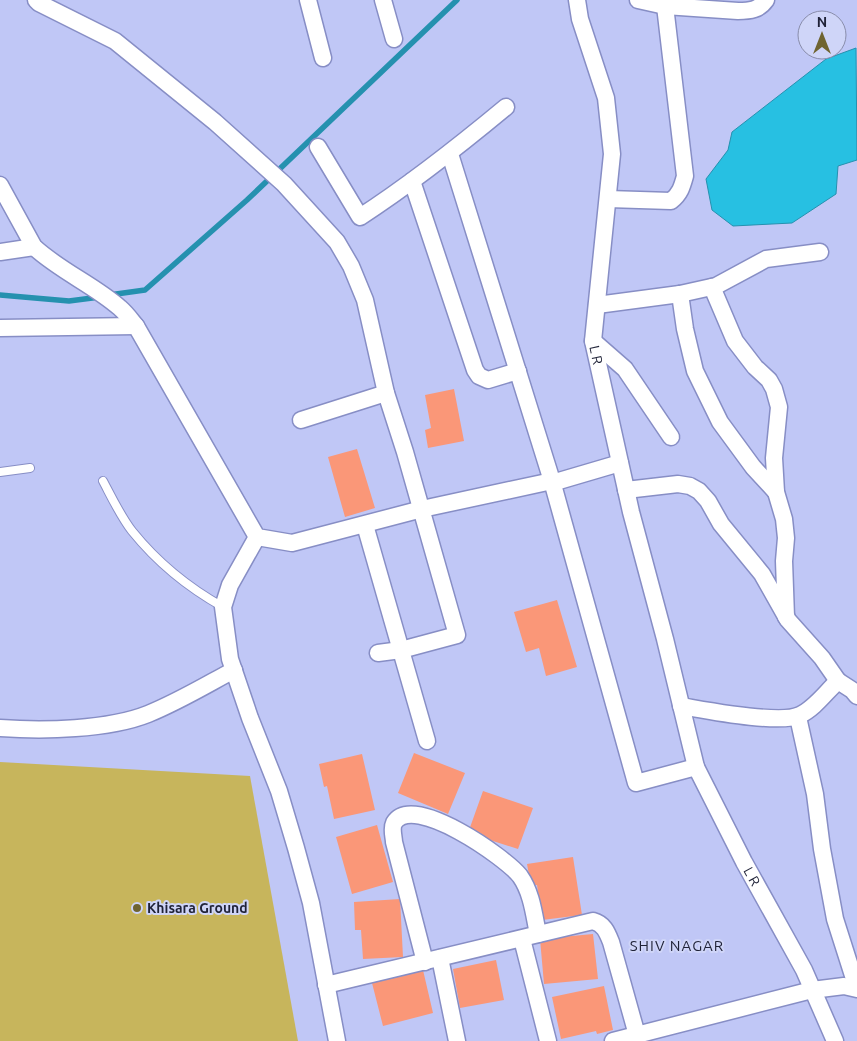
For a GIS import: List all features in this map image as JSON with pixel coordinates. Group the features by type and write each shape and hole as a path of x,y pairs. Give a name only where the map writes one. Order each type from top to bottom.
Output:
{"street":[{"path":"36,0 115,41 215,122 284,184 337,242 351,266 365,300 386,393 406,452 457,635 401,650 378,653"},
{"path":"308,0 322,58"},
{"path":"383,0 394,39"},
{"name":"L R","path":"577,0 580,19 606,98 612,154 594,341 626,490 696,767 744,862 804,970 835,1041"},
{"path":"638,0 665,6 750,11 758,8 766,0"},
{"path":"608,199 671,201 682,188 685,176 665,6"},
{"path":"318,147 360,217 390,198 450,154 506,107"},
{"path":"450,154 552,482 636,783 696,767"},
{"path":"412,181 475,370 479,376 488,380 518,372"},
{"path":"0,186 34,247 122,309 136,326 257,536 292,543 422,509 552,482 620,463"},
{"path":"0,252 34,247"},
{"path":"597,305 680,294 712,287 766,259 820,252"},
{"path":"712,287 735,341 755,367 768,380 778,398 780,415 774,458 776,492 784,519 786,538 784,561 786,616"},
{"path":"680,294 685,329 695,370 720,422 753,467 776,492"},
{"path":"0,328 136,326"},
{"path":"594,341 625,369 671,437"},
{"path":"301,420 386,393"},
{"path":"626,490 678,484 699,490 722,524 762,574 786,616 822,658 838,681 852,690 857,696"},
{"path":"365,525 427,741"},
{"path":"257,536 230,585 223,608 230,659 250,718 279,791 296,848 311,903 336,1041"},
{"path":"0,728 84,727 116,722 147,714 234,670"},
{"path":"681,706 744,716 798,717 808,711 838,681"},
{"path":"798,717 815,794 822,849 835,918 857,989"},
{"path":"457,1041 394,842 392,828 394,823 406,816 427,817 456,828 509,865 520,877 529,893 538,934"},
{"path":"326,985 594,921 602,925 606,930 637,1035"},
{"path":"522,938 548,1041"},
{"path":"613,1041 812,990 844,986 857,989"}],"lane":[{"path":"0,472 30,468"},
{"path":"103,482 131,530 161,562 205,597 223,608"}],"shaded area":[{"name":"Khisara Ground","path":"0,762 250,776 298,1041 0,1041"}],"water":[{"path":"856,48 857,160 838,166 836,194 792,223 733,226 712,210 706,179 728,150 732,132 825,60 847,60 847,51"}],"building":[{"path":"454,389 464,441 428,448 425,430 431,428 425,395"},
{"path":"357,449 375,508 345,517 328,457"},
{"path":"557,600 577,667 546,676 539,648 526,652 514,612"},
{"path":"414,753 465,773 448,814 398,793"},
{"path":"362,754 375,810 334,819 327,786 324,787 319,764"},
{"path":"483,791 533,808 518,849 468,833"},
{"path":"377,825 393,882 352,894 336,837"},
{"path":"573,857 582,915 542,920 537,885 531,886 527,864"},
{"path":"400,899 403,957 363,959 361,930 355,930 354,902"},
{"path":"593,934 598,979 544,984 540,939"},
{"path":"496,960 504,1000 460,1008 453,969"},
{"path":"423,970 433,1013 383,1026 372,983"},
{"path":"604,986 613,1030 597,1034 596,1031 561,1039 552,997"}],"waterway":[{"path":"109,295 145,290 247,200 457,0"},
{"path":"0,295 69,301 100,297"}],"place":[{"name":"Khisara Ground","path":"137,908"}],"district":[{"name":"SHIV NAGAR","path":"677,945"}]}
